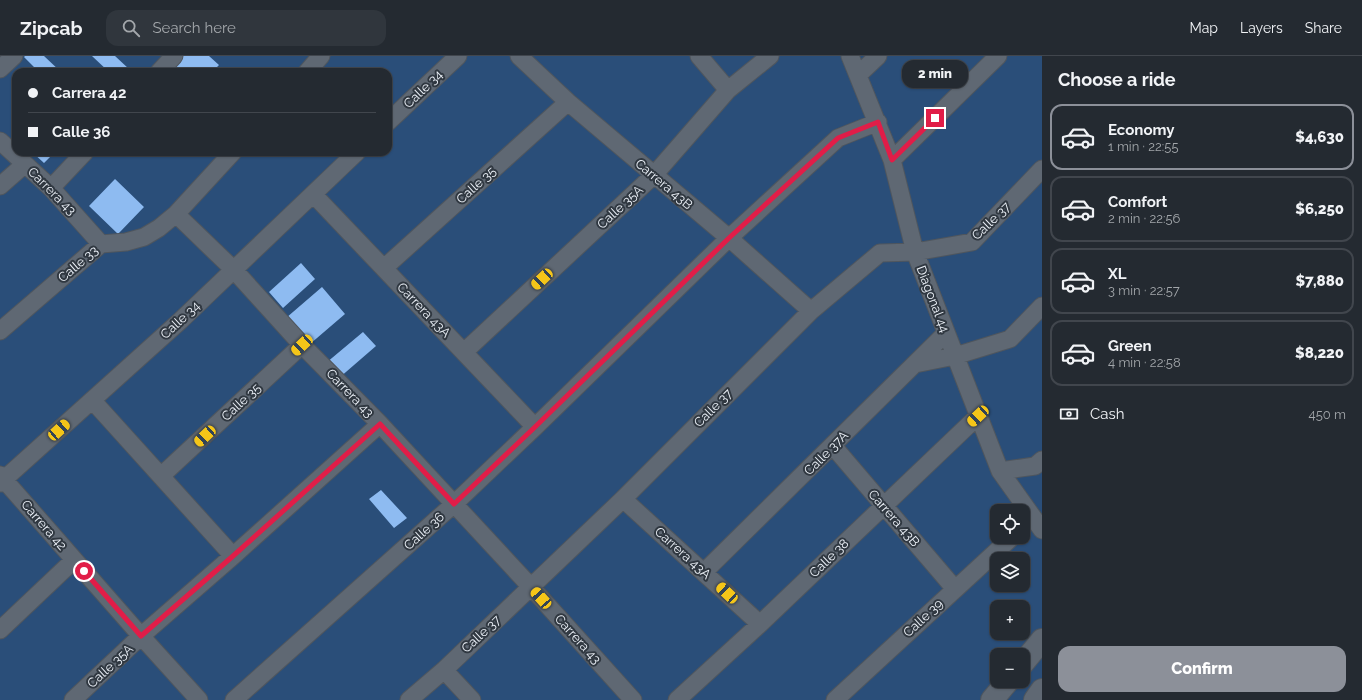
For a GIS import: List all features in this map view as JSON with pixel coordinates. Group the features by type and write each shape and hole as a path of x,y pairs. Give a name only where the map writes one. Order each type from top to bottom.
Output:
{"main road":[{"path":"1030,655 1042,640"},
{"path":"992,700 1002,688"},
{"path":"1034,700 1042,690"}],"street":[{"path":"0,69 14,56"},
{"path":"163,68 174,56"},
{"path":"310,68 321,56"},
{"name":"Calle 34","path":"392,118 458,56"},
{"name":"Carrera 43B","path":"518,56 568,102 729,238 810,311"},
{"path":"699,56 728,90"},
{"name":"Calle 35A","path":"464,352 654,175 728,90 770,56"},
{"name":"Diagonal 44","path":"850,56 878,122 892,160 915,252 978,416 1000,471 1033,525"},
{"path":"858,75 878,56"},
{"path":"892,160 998,56"},
{"name":"Calle 35","path":"384,268 568,102"},
{"name":"Calle 36","path":"234,700 454,504 729,238 838,138 878,122"},
{"name":"Carrera 43","path":"0,141 12,152"},
{"name":"Carrera 43","path":"16,156 51,188 101,244"},
{"path":"51,188 81,156"},
{"name":"Calle 33","path":"0,331 101,244 126,242 144,237 159,228 176,214 229,156"},
{"name":"Calle 34","path":"1,479 92,400 234,270 353,156"},
{"path":"0,186 25,164"},
{"name":"Calle 37","path":"409,700 444,670 624,499 810,311 880,254 915,252 972,242 1042,169"},
{"name":"Carrera 43A","path":"313,194 535,427"},
{"name":"Carrera 43","path":"176,214 234,270 302,345 380,424 633,700"},
{"path":"915,364 955,356 1010,339 1042,306"},
{"name":"Calle 37A","path":"704,572 946,333"},
{"name":"Calle 35","path":"161,476 302,345"},
{"path":"92,400 233,556"},
{"name":"Calle 38","path":"678,700 978,416"},
{"name":"Calle 35A","path":"73,700 141,636 233,556 380,424"},
{"name":"Carrera 43B","path":"833,446 955,589"},
{"path":"1000,471 1035,466 1042,460"},
{"name":"Carrera 42","path":"1,479 199,700"},
{"name":"Carrera 43A","path":"624,499 760,624"},
{"name":"Calle 39","path":"835,700 1004,544"},
{"path":"0,630 74,560"},
{"path":"444,670 472,700"}],"shaded area":[{"path":"0,56 1042,56 1042,700 0,700"}],"building":[{"path":"44,56 57,68 35,68 24,57"},
{"path":"92,56 115,56 128,68 105,68"},
{"path":"182,56 209,56 219,65 216,68 176,68 173,65"},
{"path":"36,156 51,156 44,163"},
{"path":"115,179 144,207 118,234 89,206"},
{"path":"301,263 315,279 283,308 269,292"},
{"path":"322,287 345,314 310,344 286,318"},
{"path":"363,332 376,346 339,378 326,363"},
{"path":"381,490 407,518 394,528 369,499"}],"route":[{"path":"84,571 141,636 233,556 380,424 454,504 729,238 838,138 878,122 892,160 935,118"}]}
